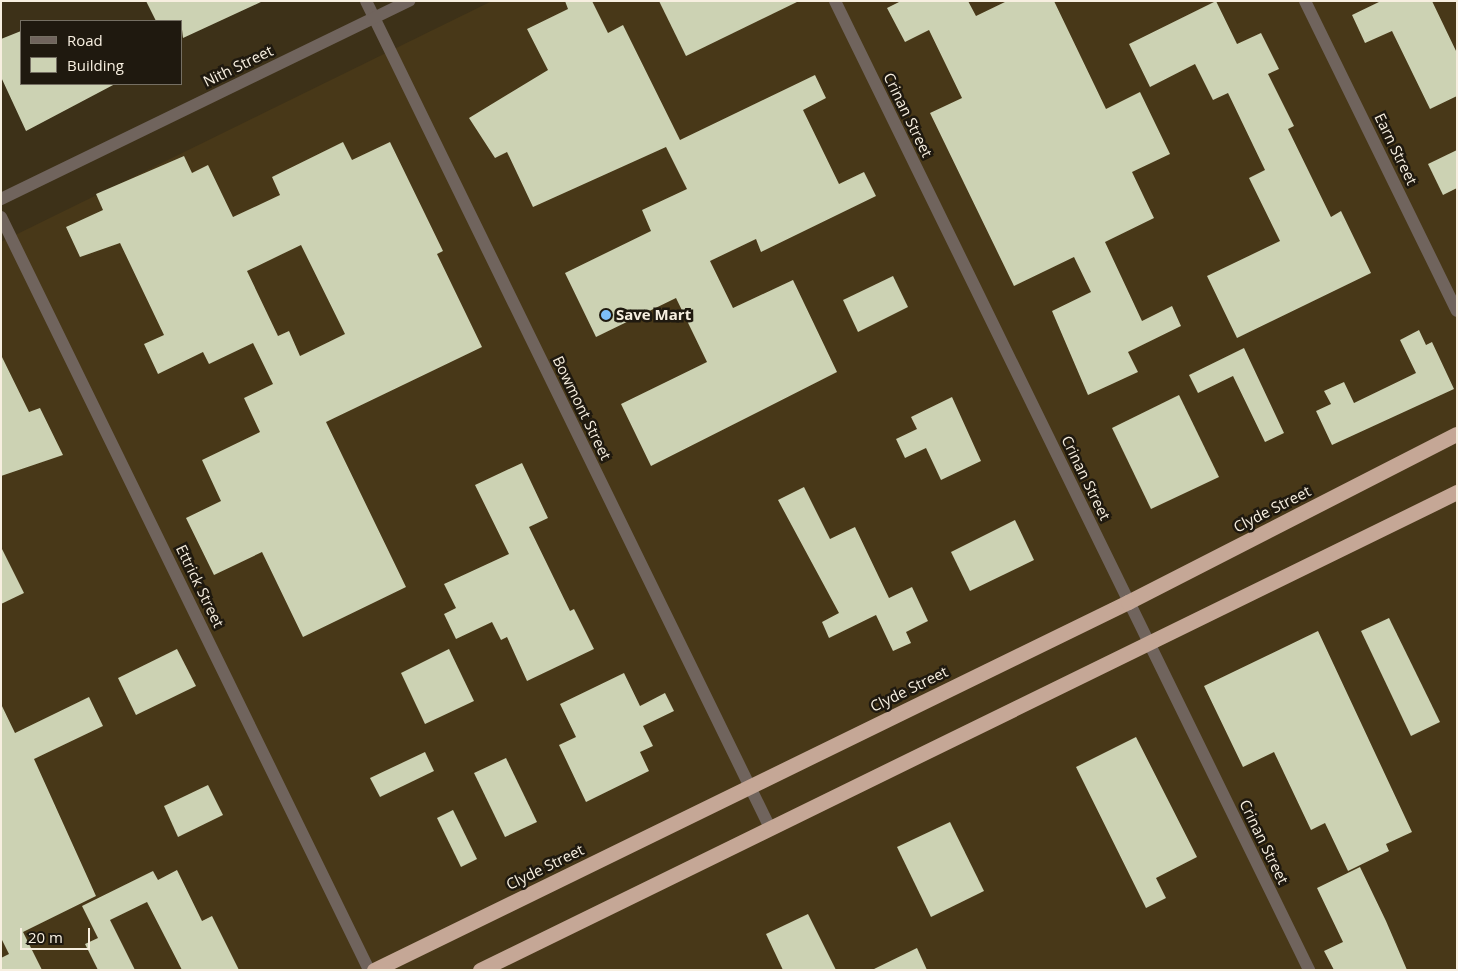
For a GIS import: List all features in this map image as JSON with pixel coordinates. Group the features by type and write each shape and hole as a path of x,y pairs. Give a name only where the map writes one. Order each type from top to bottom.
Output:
{"highway":[{"name":"Clyde Street","path":"374,970 1128,602 1457,434"},
{"path":"480,970 1457,492"}],"street":[{"name":"Bowmont Street","path":"366,1 770,828"},
{"name":"Nith Street","path":"1,199 409,1"},
{"name":"Crinan Street","path":"835,1 1309,970"},
{"name":"Earn Street","path":"1306,1 1457,311"},
{"name":"Ettrick Street","path":"1,217 369,970"}],"shaded area":[{"path":"492,1 1457,1 1457,970 1,970 1,242"}],"building":[{"path":"146,1 263,1 183,38 182,20 156,20"},
{"path":"565,1 592,1 608,33 623,25 680,140 815,75 826,98 803,110 839,184 864,172 876,196 761,252 756,239 710,261 733,308 793,280 837,372 651,466 621,404 707,362 676,298 596,337 565,273 651,231 642,210 687,189 666,147 533,207 507,152 495,158 469,118 548,70 527,29 568,9"},
{"path":"659,1 799,1 686,56"},
{"path":"901,1 968,1 976,16 1007,1 1054,1 1106,109 1140,92 1170,154 1132,172 1154,218 1105,242 1142,321 1172,306 1181,326 1128,352 1138,372 1088,395 1052,311 1091,292 1074,257 1014,286 930,113 962,98 929,30 905,42 887,8"},
{"path":"1216,1 1237,44 1261,33 1279,69 1268,74 1294,126 1288,129 1331,217 1341,211 1371,273 1237,338 1207,276 1280,241 1249,178 1265,170 1228,93 1213,100 1195,64 1150,87 1129,44"},
{"path":"1381,1 1432,1 1457,53 1457,96 1430,109 1392,31 1365,43 1352,15"},
{"path":"20,31 20,85 113,85 26,131 1,77 1,39"},
{"path":"343,142 352,160 390,142 443,251 437,254 482,347 326,422 406,587 303,637 262,552 214,575 186,518 221,501 202,460 260,432 244,398 273,384 253,343 209,364 203,352 158,374 144,344 164,335 120,243 80,257 66,227 103,210 96,194 184,156 192,173 208,165 233,217 280,195 272,177","holes":["301,245 345,334 300,356 289,331 278,336 247,271"]},
{"path":"1457,150 1457,188 1443,195 1428,164"},
{"path":"893,276 908,307 858,332 843,300"},
{"path":"1419,330 1426,345 1432,342 1454,389 1332,445 1316,411 1331,404 1324,391 1344,382 1354,403 1416,373 1400,340"},
{"path":"1244,348 1284,433 1265,442 1233,376 1198,393 1189,375"},
{"path":"1,355 29,412 40,408 63,455 1,476"},
{"path":"1179,395 1219,477 1151,509 1112,428"},
{"path":"952,397 981,461 941,480 926,448 905,458 896,439 917,429 911,417"},
{"path":"522,463 548,518 529,527 570,611 574,609 594,649 527,681 507,637 501,640 492,622 456,639 444,614 456,608 444,584 509,554 475,485"},
{"path":"804,487 830,539 855,527 889,598 912,587 928,621 906,632 911,643 893,651 876,615 829,638 822,622 839,613 778,500"},
{"path":"1015,520 1034,560 970,591 951,552"},
{"path":"1,547 24,593 1,604"},
{"path":"1389,618 1440,722 1411,736 1361,631"},
{"path":"1318,631 1412,832 1386,844 1389,851 1348,871 1325,823 1311,830 1274,752 1243,767 1204,686"},
{"path":"177,649 196,686 136,715 118,678"},
{"path":"449,649 474,701 425,724 401,673"},
{"path":"624,673 640,706 665,693 674,711 643,726 653,746 640,752 649,771 586,802 559,745 576,737 560,704"},
{"path":"89,697 103,726 34,759 96,896 23,932 42,970 1,970 1,958 9,954 1,938 1,704 15,733"},
{"path":"1136,737 1197,857 1156,878 1166,898 1146,908 1076,767"},
{"path":"425,752 434,771 380,797 370,778"},
{"path":"506,758 537,822 505,837 474,773"},
{"path":"208,785 223,815 178,837 164,806"},
{"path":"453,810 477,859 461,867 437,818"},
{"path":"950,822 984,891 931,917 897,847"},
{"path":"1360,867 1407,970 1334,970 1324,951 1343,942 1317,888"},
{"path":"177,870 202,921 212,916 239,970 182,970 147,902 110,920 135,970 98,970 85,944 98,938 82,906 153,871 158,880"},
{"path":"808,914 836,970 783,970 766,934"},
{"path":"917,948 927,970 872,970"}],"place":[{"name":"Save Mart","path":"606,315"}]}
